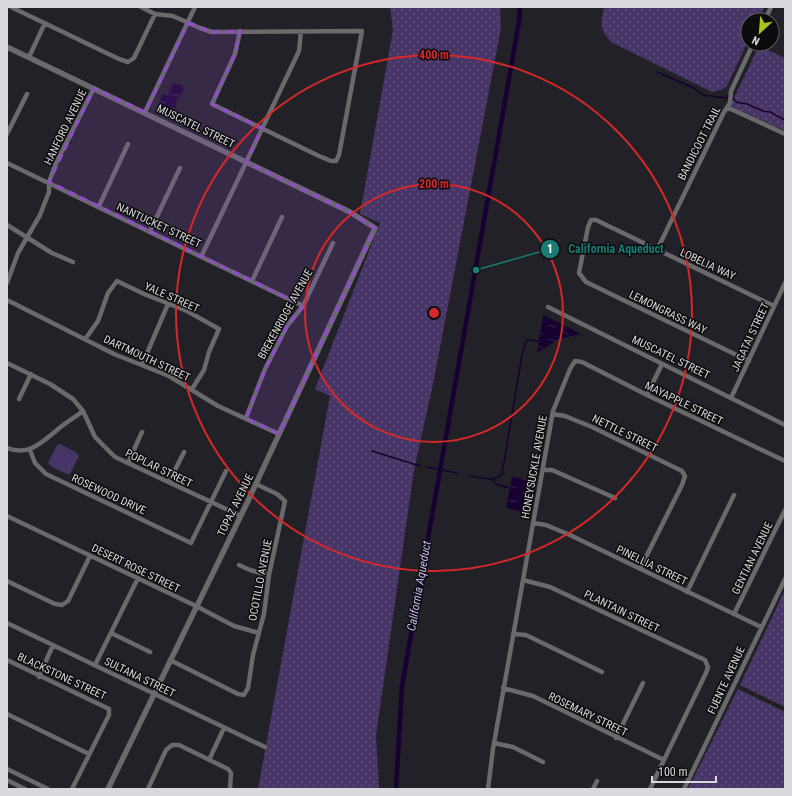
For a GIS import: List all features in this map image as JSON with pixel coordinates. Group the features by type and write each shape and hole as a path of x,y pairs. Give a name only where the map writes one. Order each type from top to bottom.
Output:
{"street":[{"path":"11,7 128,62 134,58 155,14"},
{"path":"141,7 155,14 173,16 212,32 240,31 362,31 339,155 336,161 331,161 212,104 235,54 240,31"},
{"path":"145,112 195,7"},
{"path":"29,57 45,23"},
{"path":"202,255 299,51 301,31"},
{"name":"MUSCATEL STREET","path":"7,47 145,112 350,212 375,228"},
{"name":"BANDICOOT TRAIL","path":"657,250 727,110 730,103 731,91 749,52"},
{"name":"HANFORD AVENUE","path":"7,283 26,237 40,215 49,192 49,182 56,163 94,88"},
{"path":"7,134 27,94"},
{"path":"727,110 731,109 785,134"},
{"path":"99,206 128,144"},
{"name":"NANTUCKET STREET","path":"7,163 99,206 150,232 202,255 303,306"},
{"path":"150,232 180,168"},
{"path":"252,281 282,217"},
{"name":"LOBELIA WAY","path":"581,278 579,273 588,227 591,220 596,220 774,306"},
{"path":"7,225 52,253 73,262"},
{"name":"TOPAZ AVENUE","path":"108,789 241,516 375,228"},
{"name":"BREKENRIDGE AVENUE","path":"246,418 268,362 287,326 303,306 333,243"},
{"name":"LEMONGRASS WAY","path":"581,278 586,282 749,361"},
{"name":"YALE STREET","path":"86,338 98,321 108,293 117,281 168,304 219,329 209,352 204,370 192,389"},
{"name":"JAGATAI STREET","path":"731,398 785,283"},
{"name":"DARTMOUTH STREET","path":"7,300 33,314 86,338 114,354 169,376 218,406 279,434"},
{"path":"142,365 168,304"},
{"name":"MUSCATEL STREET","path":"548,307 785,425"},
{"name":"MAYAPPLE STREET","path":"575,361 582,362 785,461"},
{"name":"HONEYSUCKLE AVENUE","path":"488,789 503,688 553,414 570,369 575,361"},
{"name":"POPLAR STREET","path":"7,363 50,384 73,399 83,411 96,437 115,457 241,516"},
{"path":"647,395 662,364"},
{"path":"19,399 31,374"},
{"path":"7,448 14,451 30,450 45,442 83,411"},
{"name":"NETTLE STREET","path":"553,414 565,416 592,427 682,471 684,476 682,485 640,569"},
{"path":"128,463 142,432"},
{"name":"ROSEWOOD DRIVE","path":"30,450 35,463 46,474 191,542 211,503"},
{"path":"169,482 184,452"},
{"path":"544,470 552,470 615,498"},
{"path":"211,503 226,471"},
{"name":"OCOTILLO AVENUE","path":"170,660 238,694 244,695 248,688 258,633 264,614 269,574 285,501 277,494 256,484"},
{"path":"687,592 734,495"},
{"name":"GENTIAN AVENUE","path":"734,614 785,510"},
{"name":"DESERT ROSE STREET","path":"7,516 196,606 234,626 258,633"},
{"name":"PINELLIA STREET","path":"533,523 546,525 570,535 761,627"},
{"path":"7,581 62,606 68,601 90,556"},
{"path":"239,564 250,570 269,574"},
{"path":"95,665 138,578"},
{"name":"FUENTE AVENUE","path":"684,789 785,579"},
{"name":"PLANTAIN STREET","path":"523,580 543,584 557,590 705,660 708,667 664,760"},
{"name":"SULTANA STREET","path":"7,623 265,747"},
{"path":"111,633 150,652"},
{"path":"513,634 526,635 602,672"},
{"path":"39,676 53,645"},
{"name":"BLACKSTONE STREET","path":"7,660 109,709 109,715 90,754"},
{"path":"616,738 643,683"},
{"name":"ROSEMARY STREET","path":"503,688 532,696 664,760"},
{"path":"7,714 90,754 72,789"},
{"path":"209,760 224,728"},
{"path":"494,742 513,747 543,762"},
{"path":"148,789 166,750 172,744 179,745 231,772 230,789"},
{"path":"650,789 664,760"},
{"path":"7,770 48,789"},
{"path":"7,780 25,789"},
{"path":"593,789 597,781"}],"highlighted area":[{"path":"188,23 212,32 240,31 235,54 212,104 262,128 246,162 350,212 375,228 279,434 246,418 265,369 287,326 303,306 49,182 94,88 145,112"}],"shaded area":[{"path":"390,7 500,7 501,28 433,384 414,470 376,735 379,789 258,789 330,396 315,389 380,223 360,214 393,30"},
{"path":"604,7 764,7 762,12 740,12 740,52 743,52 727,86 721,90 712,92 611,42 604,33 602,17"},
{"path":"756,52 772,52 785,58 785,131 730,106"},
{"path":"60,444 77,453 79,456 70,474 50,466 48,463 57,445"},
{"path":"785,590 785,707 740,685"},
{"path":"738,689 785,712 785,789 688,789"}],"water":[{"path":"173,83 181,85 184,89 176,102 177,115 161,109 158,106 162,94 168,96"},
{"path":"543,315 581,334 559,339 537,353"},
{"path":"512,477 536,481 530,513 506,508"}],"waterway":[{"name":"California Aqueduct","path":"396,789 402,686 519,22 520,7"},
{"path":"657,72 694,88 703,95 727,98 729,96"},
{"path":"732,97 736,102 770,112 785,120"},
{"path":"470,476 491,479 499,477 502,474 523,349 527,340 538,341"},
{"path":"372,451 420,466"},
{"name":"California Aqueduct","path":"426,467 457,473"},
{"path":"491,479 498,485 510,488"}],"place":[{"name":"California Aqueduct","path":"476,270"}]}
